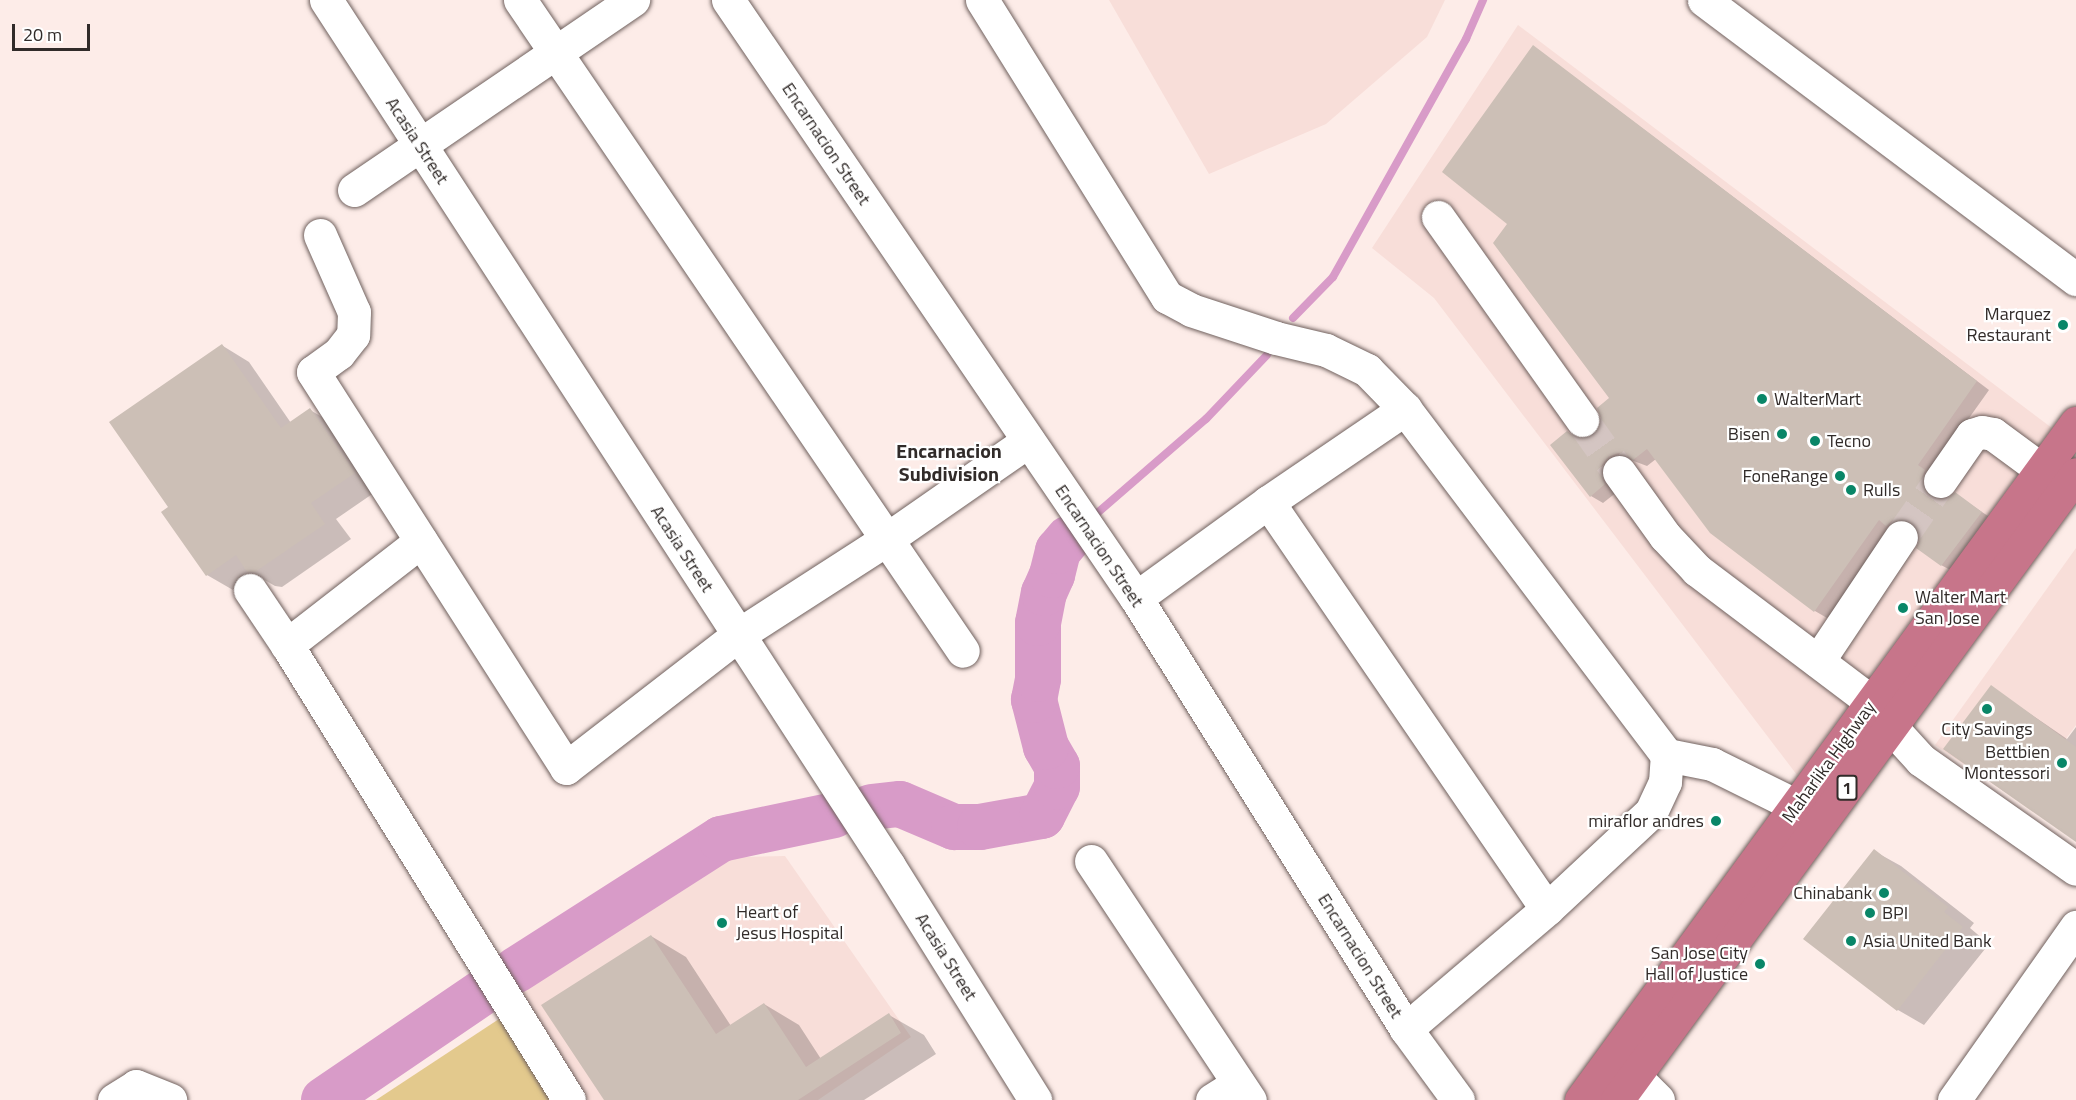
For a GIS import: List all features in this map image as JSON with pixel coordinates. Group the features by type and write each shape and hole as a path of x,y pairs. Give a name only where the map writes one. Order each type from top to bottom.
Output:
{"highway":[{"name":"Maharlika Highway","path":"1625,1088 1809,815 2061,477 2076,423"},
{"name":"Maharlika Highway","path":"1581,1100 1809,815"}],"street":[{"name":"Acasia Street","path":"326,0 889,866 1035,1100"},
{"path":"520,0 963,651"},
{"path":"354,189 633,0"},
{"name":"Encarnacion Street","path":"728,0 1136,598 1406,1029 1458,1100"},
{"path":"982,0 1167,297 1191,310 1340,356 1367,370 1405,409 1667,755 1665,782 1651,812 1547,909 1406,1029"},
{"path":"1704,0 2076,279"},
{"path":"1438,217 1582,420"},
{"path":"320,235 354,312 353,334 339,353 313,372 566,768 738,635 887,539 1028,441"},
{"path":"1136,598 1268,502 1405,409"},
{"path":"1940,480 1972,435 1982,432 1994,434 2061,477"},
{"path":"1619,472 1665,536 1697,570 1818,661 1881,716 1921,760 2076,869"},
{"path":"1268,502 1547,909"},
{"path":"1818,661 1901,537"},
{"path":"287,645 421,541"},
{"path":"250,590 287,645 569,1100"},
{"path":"1667,755 1712,764 1809,815"},
{"path":"1091,861 1233,1094"},
{"path":"1968,1095 2076,927"},
{"path":"114,1100 136,1086 170,1100"},
{"path":"1625,1088 1658,1100"}],"shaded area":[{"path":"1109,0 1445,0 1427,37 1326,124 1209,174"},
{"name":"WalterMart","path":"1518,25 2052,428 1797,775 1434,298 1372,248"},
{"path":"2076,548 2076,725 2020,802 1935,745"},
{"name":"Heart of Jesus Hospital","path":"785,856 911,1037 818,1100 588,1100 517,988 708,858"},
{"path":"502,1017 554,1100 376,1100"}],"building":[{"name":"WalterMart","path":"1533,45 1977,381 1918,465 1925,470 1921,480 1929,496 1939,500 1948,498 1955,492 1982,512 1941,566 1916,548 1920,538 1912,522 1902,518 1893,520 1886,526 1879,520 1814,612 1710,533 1647,449 1633,460 1618,453 1608,457 1600,473 1605,484 1590,497 1550,445 1567,431 1583,439 1593,435 1599,428 1601,419 1597,408 1609,398 1493,243 1507,224 1442,172"},
{"path":"222,344 281,428 310,408 355,473 311,503 325,524 255,572 247,572 236,555 206,576 161,512 168,507 109,422"},
{"path":"1991,685 2076,747 2076,842 1943,749"},
{"path":"1874,849 1948,907 1944,912 1963,927 1897,1011 1803,939"},
{"path":"651,935 716,1034 764,1003 806,1067 889,1013 901,1033 798,1100 604,1100 541,1005"}],"waterway":[{"path":"1293,318 1333,277 1466,39 1483,0"},
{"path":"1095,515 1206,419 1267,355"},
{"path":"871,807 900,804 954,827 980,827 1042,816 1057,787 1057,766 1046,747 1034,700 1038,679 1038,623 1044,593 1052,575 1058,551 1068,539"},
{"path":"516,970 721,839 834,815"},
{"path":"324,1100 486,990"}],"tunnel":[{"path":"1582,420 1619,472"},
{"path":"1901,537 1940,481"}],"place":[{"name":"Marquez Restaurant","path":"2063,325"},
{"name":"WalterMart","path":"1762,399"},
{"name":"Bisen","path":"1782,434"},
{"name":"Tecno","path":"1815,441"},
{"name":"FoneRange","path":"1840,476"},
{"name":"Rulls","path":"1851,490"},
{"name":"Walter Mart San Jose","path":"1903,608"},
{"name":"City Savings","path":"1987,709"},
{"name":"Bettbien Montessori","path":"2062,763"},
{"name":"miraflor andres","path":"1716,821"},
{"name":"Chinabank","path":"1884,893"},
{"name":"BPI","path":"1870,913"},
{"name":"Heart of Jesus Hospital","path":"722,923"},
{"name":"Asia United Bank","path":"1851,941"},
{"name":"San Jose City Hall of Justice","path":"1760,964"}],"district":[{"name":"Encarnacion Subdivision","path":"949,462"}]}
